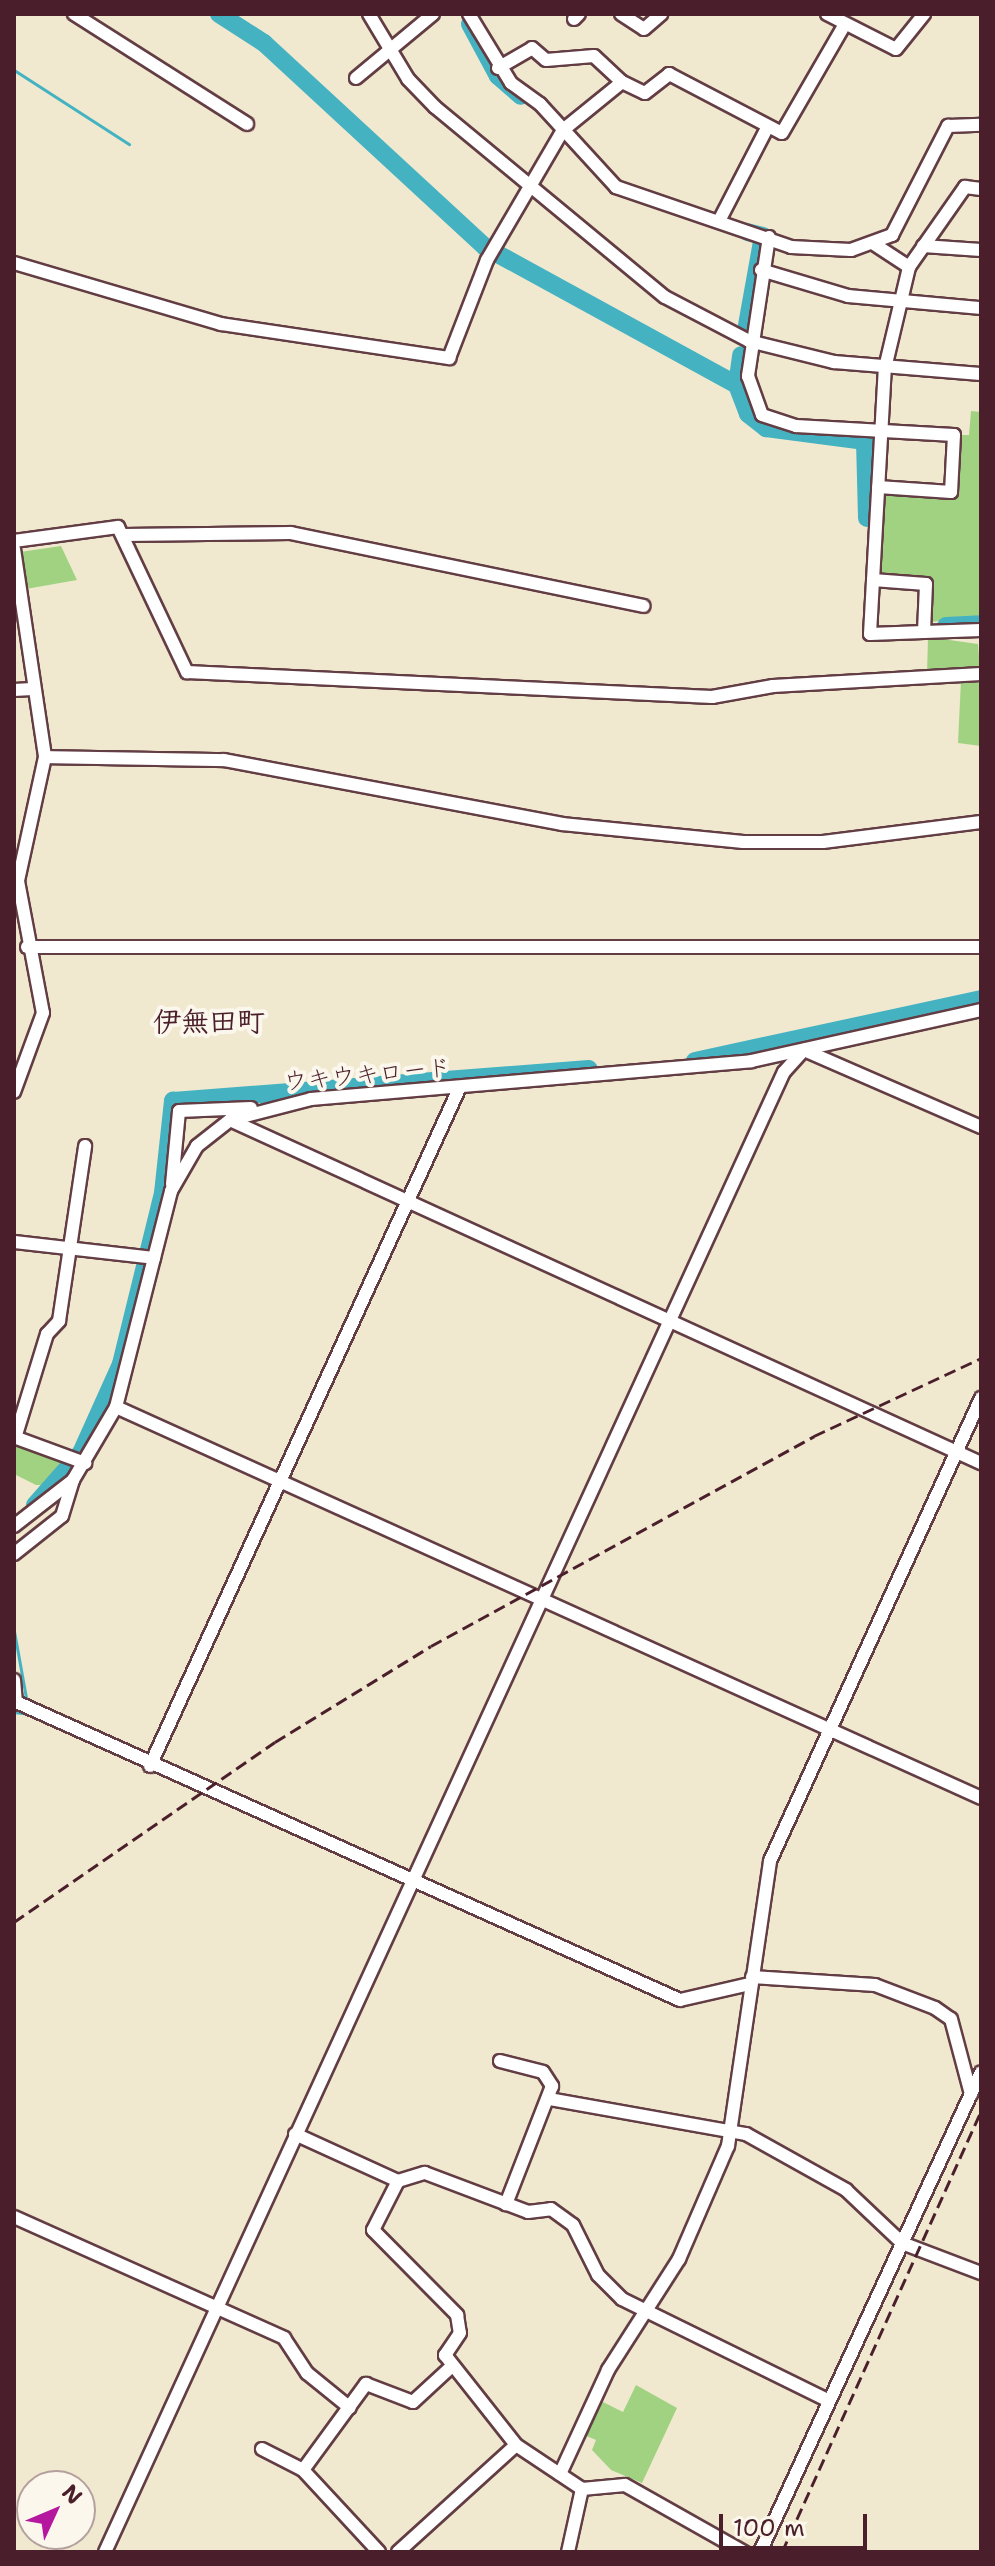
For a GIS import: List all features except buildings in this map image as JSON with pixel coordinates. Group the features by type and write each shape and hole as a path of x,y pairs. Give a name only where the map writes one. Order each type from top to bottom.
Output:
{"street":[{"path":"74,14 247,124"},
{"path":"369,14 388,50 435,107 665,297 749,341 885,368 981,374"},
{"path":"356,78 433,14"},
{"path":"469,14 498,68 563,130 616,187 769,237 822,250 874,244 900,227 928,154 948,126 981,125"},
{"path":"621,14 644,29 661,14"},
{"path":"827,14 896,49 924,14"},
{"path":"498,68 532,48 546,60 594,56 622,82 645,93 673,75 767,128 782,133 789,126 845,24"},
{"path":"14,263 221,324 449,358 487,260 528,185 563,130 622,82"},
{"path":"719,221 767,128"},
{"path":"981,189 965,187 909,267 900,302 885,368 870,634 981,630"},
{"path":"769,237 749,341 750,390 762,415 796,426 954,435 951,492 878,487"},
{"path":"874,244 909,267"},
{"path":"923,246 980,246"},
{"path":"761,270 848,296 900,302 979,304"},
{"path":"14,541 118,527 187,672 712,697 773,686 981,674"},
{"path":"124,535 291,533 644,606"},
{"path":"14,549 32,689 45,757 18,881 27,947 43,1013 14,1092"},
{"path":"873,580 926,584 924,632"},
{"path":"14,690 32,689"},
{"path":"45,757 224,760 562,824 743,842 823,842 981,822"},
{"path":"27,947 981,947"},
{"name":"ウキウキロード","path":"14,1526 73,1480 116,1407 171,1191 197,1146 230,1120 266,1107 459,1089 804,1050 981,1010"},
{"path":"105,2552 667,1321 784,1072 804,1050 981,1127"},
{"path":"150,1766 281,1486 459,1089"},
{"path":"171,1191 179,1111 266,1107"},
{"path":"230,1120 407,1204 981,1463"},
{"path":"85,1146 73,1251 59,1321 47,1334 14,1437 85,1463"},
{"path":"14,1242 73,1251 116,1249 154,1258"},
{"path":"560,2474 608,2370 647,2314 687,2243 728,2132 770,1861 981,1398"},
{"path":"116,1407 281,1486 830,1726 981,1798"},
{"path":"14,1554 62,1516 73,1480"},
{"path":"14,1680 15,1701 150,1766 680,2000 751,1981 875,1985 935,2008 951,2019 971,2094"},
{"path":"500,2061 549,2075 549,2099 506,2204"},
{"path":"760,2552 827,2400 981,2072"},
{"path":"549,2099 746,2134 846,2190 902,2243 981,2273"},
{"path":"295,2134 398,2181 425,2173 506,2204 564,2216 598,2275 647,2314 827,2400"},
{"path":"398,2181 373,2230 457,2315 460,2333 445,2350 452,2366 516,2445 582,2489 625,2485 744,2552"},
{"path":"14,2217 284,2338 307,2373 350,2408"},
{"path":"303,2470 368,2383 413,2402 452,2366"},
{"path":"398,2552 516,2445"},
{"path":"262,2449 303,2470 379,2552"},
{"path":"568,2552 582,2489"}],"green space":[{"path":"971,411 981,412 981,619 925,622 926,584 873,580 878,487 951,492 954,435 969,435"},
{"path":"61,546 77,580 26,589 20,552"},
{"path":"928,637 978,644 980,669 927,674"},
{"path":"981,679 981,746 958,743 961,680"},
{"path":"14,1442 76,1465 58,1485 36,1485 14,1474"},
{"path":"636,2385 677,2408 642,2483 611,2470 592,2450 596,2440 584,2435 599,2400 623,2412"}],"waterway":[{"path":"219,14 264,43 485,247 737,385 748,414 766,428 865,441 867,518"},
{"path":"470,24 498,76 521,96"},
{"path":"14,70 129,144"},
{"path":"747,232 763,236 747,325"},
{"path":"737,385 741,355"},
{"path":"946,626 981,624"},
{"path":"695,1061 981,999"},
{"path":"35,1505 81,1453 121,1364 163,1193 173,1101 589,1069"},
{"path":"14,1631 27,1703"},
{"path":"14,1712 30,1714"}],"railway":[{"path":"14,1922 275,1742 431,1646 814,1436 981,1358"},
{"path":"782,2552 981,2112"}],"district":[{"name":"伊無田町","path":"209,1021"}]}
